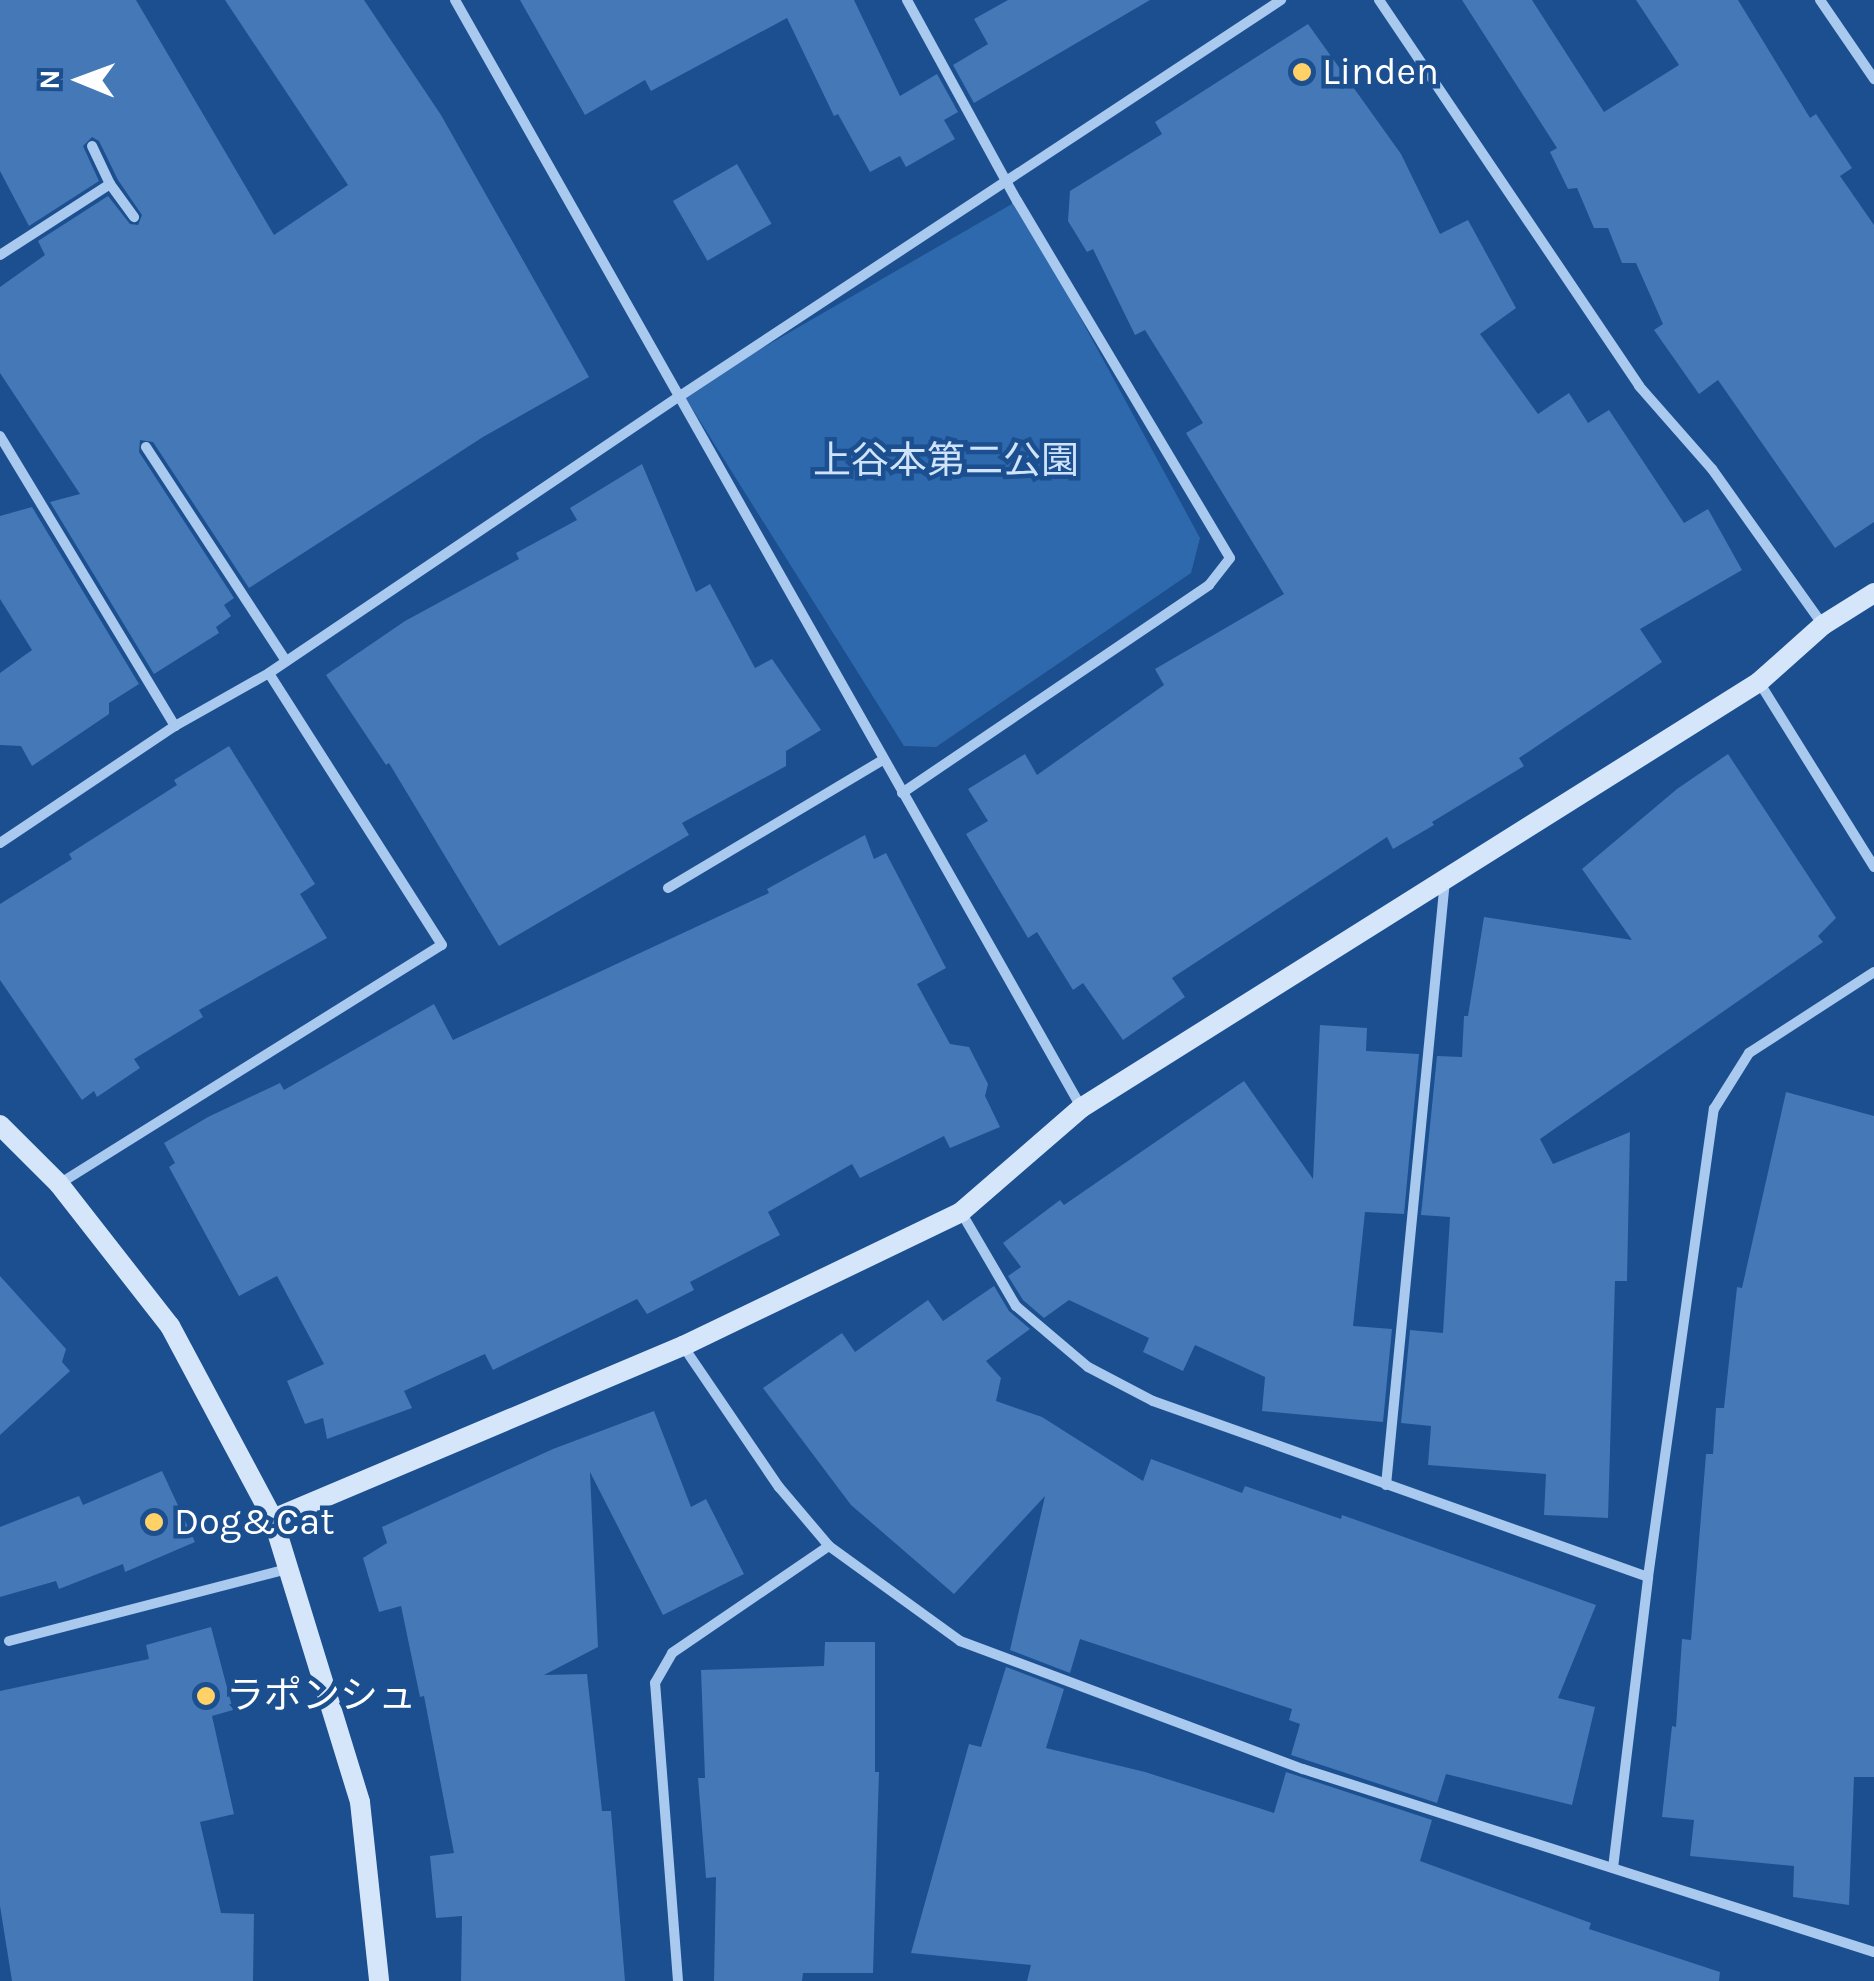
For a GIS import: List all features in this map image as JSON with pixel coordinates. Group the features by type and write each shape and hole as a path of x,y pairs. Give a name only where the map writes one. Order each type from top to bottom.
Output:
{"street":[{"path":"455,0 1081,1108"},
{"path":"902,793 1208,585 1230,558 1008,182 907,0"},
{"path":"0,843 175,726 286,662 680,396 1281,0"},
{"path":"1379,0 1639,386 1712,469 1824,624"},
{"path":"1820,0 1874,79"},
{"path":"92,146 110,184 134,217"},
{"path":"0,255 110,184"},
{"path":"0,436 175,726"},
{"path":"146,447 286,662"},
{"path":"273,1520 683,1346 961,1212 1081,1108 1759,682 1824,624 1874,593"},
{"path":"59,1184 442,946 269,673"},
{"path":"1759,682 1874,867"},
{"path":"668,888 883,760"},
{"path":"1386,1485 1445,879"},
{"path":"1613,1868 1648,1576 1714,1109 1749,1053 1874,972"},
{"path":"0,1125 59,1184 170,1326 273,1520 360,1802 379,1981"},
{"path":"961,1212 1016,1306 1088,1367 1153,1401 1648,1576"},
{"path":"683,1346 779,1488 829,1546 960,1641 1303,1769 1874,1952"},
{"path":"678,1981 655,1683 672,1653 829,1546"},
{"path":"9,1642 289,1568"}],"green space":[{"name":"上谷本第二公園","path":"1017,201 1200,538 1191,573 936,747 904,746 683,394"}],"building":[{"path":"0,0 136,0 274,235 348,185 225,0 364,0 441,115 589,377 483,437 249,588 153,442 140,440 139,452 234,598 224,605 231,616 216,627 219,633 154,674 50,502 80,494 0,373 0,287 45,255 38,241 108,196 130,224 138,225 142,215 118,180 99,141 92,137 83,146 99,181 29,226 0,171"},
{"path":"520,0 854,0 900,96 937,74 958,112 944,120 955,139 906,167 900,156 870,172 838,114 834,116 787,18 651,91 645,80 585,115"},
{"path":"1008,0 1150,0 974,103 953,65 988,44 974,19"},
{"path":"1462,0 1532,0 1604,112 1679,65 1636,0 1738,0 1810,118 1816,114 1852,168 1840,176 1874,225 1874,522 1835,548 1718,380 1699,394 1654,330 1663,324 1636,263 1622,263 1608,228 1594,228 1577,188 1568,189 1550,152 1557,148"},
{"path":"1308,24 1401,154 1440,234 1468,220 1516,308 1480,334 1538,414 1569,393 1588,423 1609,410 1684,523 1708,509 1742,570 1640,629 1662,662 1519,758 1524,766 1432,822 1434,825 1393,849 1387,837 1172,978 1185,997 1123,1040 1083,983 1073,990 1037,932 1028,938 966,834 988,821 968,789 1025,754 1037,775 1164,685 1155,669 1284,594 1186,433 1203,423 1145,330 1135,335 1093,249 1087,252 1068,221 1070,191 1162,134 1155,122"},
{"path":"737,164 772,224 707,261 673,201"},
{"path":"642,464 696,592 710,584 755,668 772,659 821,730 786,751 786,766 682,823 689,835 499,946 389,763 386,765 326,675 405,621 519,559 516,553 577,520 570,508"},
{"path":"32,507 139,684 109,703 109,714 32,766 21,746 0,745 0,673 32,650 0,599 0,516"},
{"path":"229,746 315,884 300,894 327,938 199,1010 203,1017 134,1059 140,1068 97,1097 94,1091 82,1100 0,980 0,904 72,859 69,854 177,785 174,780"},
{"path":"1728,754 1836,918 1818,936 1823,942 1540,1139 1553,1164 1630,1132 1627,1281 1615,1281 1608,1518 1544,1515 1546,1474 1428,1465 1431,1426 1401,1423 1410,1330 1443,1333 1450,1217 1421,1215 1437,1056 1462,1057 1464,1016 1468,1016 1484,917 1632,940 1582,869 1677,789"},
{"path":"865,835 874,859 886,853 946,968 917,984 950,1044 969,1047 988,1084 985,1096 1000,1127 950,1148 944,1136 860,1178 852,1164 768,1212 780,1235 690,1282 694,1290 647,1314 637,1299 493,1370 485,1354 404,1391 412,1408 327,1439 323,1418 305,1424 287,1381 324,1364 277,1276 239,1296 169,1167 175,1163 164,1143 280,1083 284,1090 434,1004 453,1040 769,893 767,889"},
{"path":"1320,1025 1367,1028 1366,1051 1419,1054 1404,1214 1365,1212 1353,1326 1392,1329 1383,1422 1262,1411 1265,1377 1195,1345 1183,1371 1143,1352 1149,1338 1069,1300 1044,1318 1023,1300 1008,1276 1021,1267 1003,1243 1060,1200 1064,1205 1244,1081 1313,1179"},
{"path":"1786,1092 1874,1116 1874,1777 1854,1777 1849,1905 1793,1897 1794,1866 1690,1856 1694,1820 1662,1817 1672,1726 1676,1727 1682,1639 1691,1640 1706,1454 1713,1454 1716,1408 1724,1408 1737,1287 1742,1288"},
{"path":"0,1276 66,1349 62,1362 70,1371 0,1435"},
{"path":"994,1286 1009,1311 1030,1329 986,1361 1001,1378 996,1401 1042,1417 1143,1481 1151,1459 1242,1493 1245,1486 1341,1519 1342,1515 1596,1605 1558,1698 1595,1707 1572,1805 1446,1774 1437,1803 1291,1755 1300,1724 1289,1720 1292,1709 1080,1639 1070,1673 1010,1650 1045,1496 954,1594 851,1505 763,1388 842,1333 855,1352 928,1300 943,1321"},
{"path":"654,1411 691,1507 706,1499 744,1574 663,1615 590,1472 598,1647 544,1675 587,1674 602,1811 611,1811 625,1981 461,1981 462,1916 436,1918 430,1856 454,1853 424,1696 420,1697 401,1606 379,1612 363,1558 387,1543 382,1527 553,1449"},
{"path":"162,1471 195,1542 125,1572 123,1564 59,1589 56,1581 0,1597 0,1527 79,1496 83,1505"},
{"path":"211,1627 233,1710 212,1716 234,1814 200,1822 221,1913 254,1914 253,1981 12,1981 0,1906 0,1691 149,1659 146,1645"},
{"path":"825,1642 875,1642 875,1772 879,1772 873,1973 803,1973 802,1981 714,1981 716,1877 706,1878 698,1778 705,1778 701,1670 824,1666"},
{"path":"1006,1667 1064,1689 1046,1748 1145,1772 1274,1813 1286,1772 1432,1820 1420,1861 1591,1923 1589,1929 1720,1972 1719,1981 1027,1981 1031,1965 911,1953 969,1744 981,1747"}],"place":[{"name":"Linden","path":"1302,72"},
{"name":"Dog&Cat","path":"154,1522"},
{"name":"ラポンシュ","path":"206,1696"}]}
